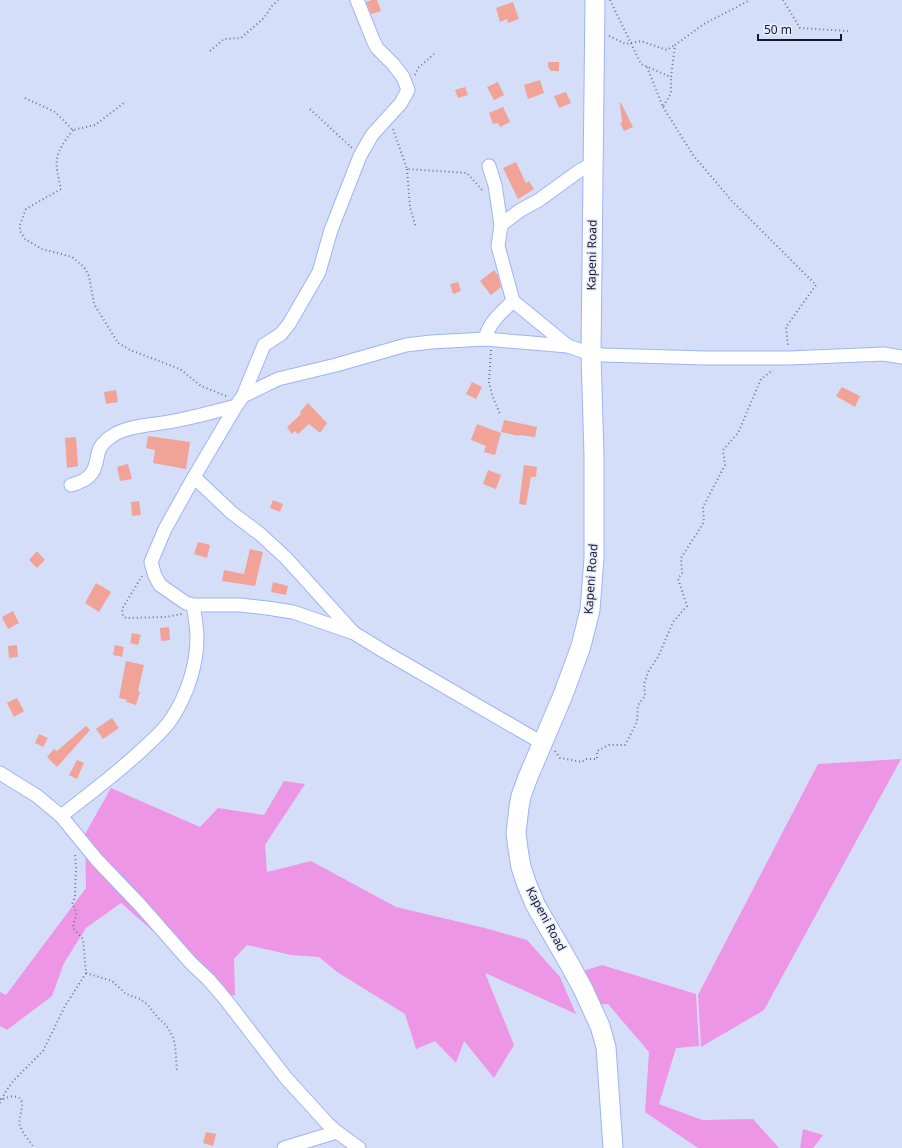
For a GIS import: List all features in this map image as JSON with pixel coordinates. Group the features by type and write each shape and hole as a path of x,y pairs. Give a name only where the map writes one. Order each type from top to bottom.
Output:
{"main road":[{"name":"Kapeni Road","path":"595,0 591,354 594,558 590,610 581,646 563,695 528,777 519,808 516,833 525,879 536,906 570,964 600,1026 606,1047 613,1148"}],"street":[{"path":"357,0 377,48 393,64 403,77 408,90 401,103 372,135 360,156 331,230 319,272 289,324 281,334 264,346 240,401 165,528 152,562 154,576 160,585 191,605 240,605 293,612 354,633 542,743"},
{"path":"501,225 519,211 539,200 579,171 594,163"},
{"path":"489,166 495,185 501,225 498,246 513,301 568,346"},
{"path":"488,339 487,330 494,319 513,301"},
{"path":"71,485 81,482 92,472 100,447 116,434 135,428 175,421 240,401 278,379 336,366 406,345 488,339 568,346 591,354 706,358 789,358 884,354 902,357"},
{"path":"194,477 286,558 354,633"},
{"path":"61,816 134,758 162,731 179,707 189,682 195,656 197,636 191,605"},
{"path":"0,772 38,796 61,816 97,860 140,905 191,963 209,980 286,1078 337,1132 359,1148"},
{"path":"284,1148 337,1132"}],"path":[{"path":"210,52 224,39 241,38 264,18 278,0"},
{"path":"610,0 641,64 671,77"},
{"path":"594,36 608,36 626,44 641,41 667,50 704,24 750,0"},
{"path":"783,0 800,28 848,31"},
{"path":"663,107 671,93 671,77 675,45"},
{"path":"408,90 418,68 434,54"},
{"path":"542,743 552,747 560,758 582,762 586,759 597,758 597,751 609,745 625,745 637,722 638,705 645,696 644,684 649,670 658,657 673,622 687,606 678,580 682,573 681,558 704,522 703,507 725,465 723,450 738,433 761,379 789,358 786,327 816,285 732,201 693,155 663,107 647,67"},
{"path":"25,98 55,112 73,130"},
{"path":"124,103 95,125 73,130 60,147 56,165 61,189 26,209 20,225 20,231 33,244 42,249 72,257 84,267 89,276 94,304 118,343 130,350 180,369 201,386 240,401"},
{"path":"310,109 360,156"},
{"path":"389,117 407,169 410,206 416,228"},
{"path":"407,169 467,173"},
{"path":"488,339 489,382 492,395 500,414"},
{"path":"152,562 122,609 123,616 126,618 166,617 179,615 184,613 191,605"},
{"path":"0,1103 14,1080 43,1051 65,1006 86,973 83,939 73,928 77,914 72,904 75,897 75,851"},
{"path":"86,973 112,981 126,994 140,999 148,1005 158,1018 166,1024 173,1036 177,1071"},
{"path":"1,1100 10,1096 20,1099 22,1102 19,1120 20,1126 34,1148"}],"shaded area":[{"path":"901,759 764,1010 701,1047 698,995 818,764"},
{"path":"284,781 305,784 265,845 267,872 311,861 396,907 485,928 527,940 560,977 576,1014 485,973 514,1045 494,1078 464,1041 456,1063 435,1041 416,1049 405,1014 337,972 319,957 291,955 247,945 234,959 235,995 227,996 121,903 86,928 64,963 52,996 7,1030 0,1026 0,992 6,995 86,888 85,834 111,788 200,827 218,808 264,815"},
{"path":"602,965 696,994 699,1046 676,1048 659,1104 702,1120 753,1119 779,1148 698,1148 645,1112 649,1052 608,1004 586,1005 574,974"},
{"path":"803,1129 823,1135 813,1148 800,1148"}],"building":[{"path":"377,0 381,11 371,14 366,2"},
{"path":"513,2 519,19 508,23 507,19 500,22 496,8"},
{"path":"548,62 559,62 559,71 551,71 548,67"},
{"path":"540,80 544,93 528,99 524,85"},
{"path":"498,82 504,95 494,100 487,87"},
{"path":"465,87 468,95 458,98 455,90"},
{"path":"566,92 571,103 559,108 554,96"},
{"path":"620,103 633,127 624,131 620,123 622,123"},
{"path":"503,107 510,122 500,127 498,123 493,124 489,113"},
{"path":"516,162 526,183 529,181 534,189 518,199 503,168"},
{"path":"494,270 498,275 501,287 491,295 480,281"},
{"path":"458,282 461,291 453,294 450,284"},
{"path":"472,382 482,387 476,399 466,394"},
{"path":"842,387 860,396 855,407 836,396"},
{"path":"116,390 118,402 106,404 104,392"},
{"path":"308,403 327,423 320,433 309,424 298,434 295,431 292,434 287,427 301,414 300,412"},
{"path":"504,420 537,427 535,437 519,436 501,432"},
{"path":"477,424 501,433 495,455 484,452 486,446 471,440"},
{"path":"148,436 190,442 186,469 153,463 155,450 146,448"},
{"path":"76,437 78,466 67,468 65,438"},
{"path":"128,464 132,479 120,481 117,467"},
{"path":"524,465 537,467 536,477 531,477 526,505 519,504"},
{"path":"488,470 501,475 496,489 483,484"},
{"path":"273,500 283,504 280,512 270,508"},
{"path":"139,501 141,515 132,516 131,502"},
{"path":"198,542 210,545 207,558 194,554"},
{"path":"250,549 263,552 255,586 222,581 224,570 244,574"},
{"path":"37,551 45,560 37,568 29,560"},
{"path":"273,582 288,586 286,595 271,592"},
{"path":"96,583 111,592 99,612 85,603"},
{"path":"13,611 19,623 8,629 2,617"},
{"path":"169,627 170,640 161,641 160,628"},
{"path":"132,633 141,635 138,645 130,643"},
{"path":"17,645 18,657 9,658 8,646"},
{"path":"115,645 124,647 122,657 113,655"},
{"path":"126,661 144,665 138,691 140,692 136,705 119,698"},
{"path":"17,698 24,711 14,717 7,703"},
{"path":"112,718 119,728 103,739 96,729"},
{"path":"86,726 90,730 57,767 47,757 54,749 57,751"},
{"path":"39,734 48,738 43,747 35,743"},
{"path":"77,760 84,763 77,779 69,775"},
{"path":"206,1132 216,1134 213,1146 203,1143"}]}
